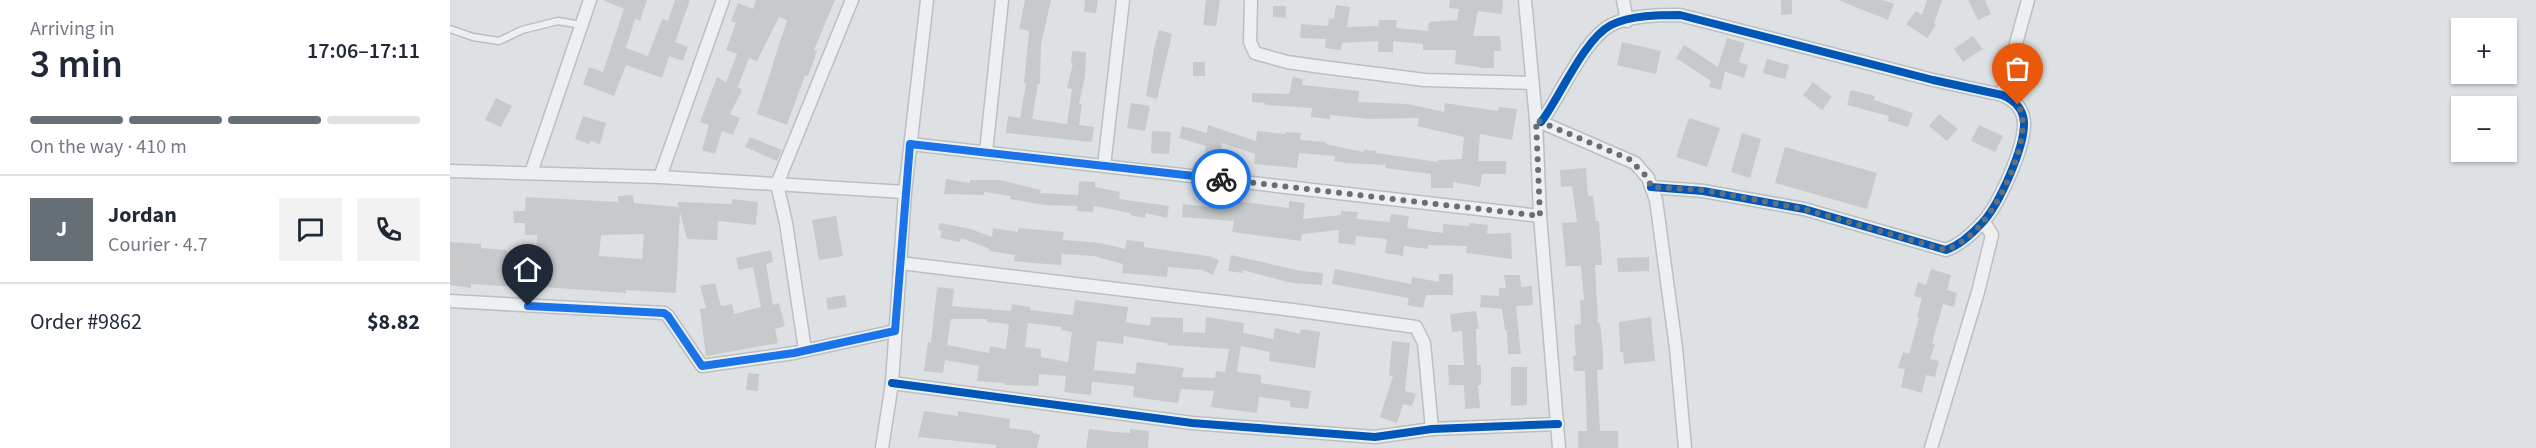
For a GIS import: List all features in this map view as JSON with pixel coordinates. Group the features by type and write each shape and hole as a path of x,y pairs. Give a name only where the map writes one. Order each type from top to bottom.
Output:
{"street":[{"path":"531,173 590,0"},
{"path":"660,177 723,0"},
{"path":"805,350 786,223 777,184 852,0"},
{"path":"882,448 891,383 905,192 927,0"},
{"path":"986,152 1002,0"},
{"path":"1104,166 1123,0"},
{"path":"1251,0 1250,42 1255,53 1311,65 1425,80 1532,83"},
{"path":"1525,0 1532,83 1538,121 1540,216 1559,448"},
{"path":"1623,0 1627,21"},
{"path":"2002,95 2028,0"},
{"path":"1538,121 1594,40 1614,24 1656,15 1680,15 1700,18 1933,80 2002,95 2012,99 2018,105 2024,123 2009,177 1984,222 1964,241 1946,250 1804,209 1703,190 1651,187"},
{"path":"1538,121 1629,159 1648,178 1656,200 1676,348 1685,448"},
{"path":"910,144 1540,216"},
{"path":"450,171 660,177 905,192"},
{"path":"1931,448 1978,292 1992,235 1984,222"},
{"path":"900,263 1416,327 1424,343 1432,429"},
{"path":"450,301 664,313 702,366 757,360 895,331"},
{"path":"891,383 1182,422 1375,437 1410,434 1432,429 1558,424"}],"lane":[{"path":"450,29 499,41 522,30 558,21 581,25"}],"building":[{"path":"603,0 647,0 640,21 635,19 626,48 648,56 662,19 668,21 675,0 690,0 675,42 688,47 683,61 669,56 662,78 626,65 614,96 583,84 589,67 603,72 624,9"},
{"path":"756,0 835,0 814,50 817,51 808,76 805,75 787,125 757,114 787,20 779,17 757,61 749,58 738,87 742,90 730,114 740,118 733,135 722,131 715,154 702,150 709,125 700,122 717,77 726,82 737,54 726,50 736,23 731,21 738,3 753,9"},
{"path":"1025,0 1051,0 1041,44 1040,84 1038,84 1032,119 1067,124 1072,89 1067,88 1073,63 1071,63 1072,51 1086,52 1085,77 1079,104 1082,104 1079,125 1094,127 1092,142 1006,133 1008,116 1020,118 1026,83 1024,83 1029,31 1019,29"},
{"path":"1085,0 1098,0 1096,13 1084,12"},
{"path":"1206,0 1220,0 1216,26 1203,25"},
{"path":"1450,0 1503,0 1502,14 1478,11 1473,36 1500,36 1501,51 1494,51 1494,68 1455,64 1456,50 1423,50 1423,44 1393,41 1393,52 1378,52 1378,41 1342,43 1341,50 1325,48 1326,39 1300,38 1301,24 1328,26 1329,18 1334,19 1336,5 1350,7 1347,27 1378,26 1379,20 1397,20 1396,28 1428,31 1429,22 1457,20 1459,9 1449,8"},
{"path":"1781,0 1792,0 1792,14 1781,15"},
{"path":"1838,0 1883,0 1894,4 1888,20"},
{"path":"1927,0 1942,0 1934,24 1936,25 1927,38 1906,24 1916,11 1922,15"},
{"path":"1968,0 1985,0 1991,14 1978,20"},
{"path":"1273,6 1286,6 1286,18 1273,17"},
{"path":"1159,30 1172,34 1157,99 1146,96"},
{"path":"1973,36 1983,49 1963,62 1954,49"},
{"path":"1727,38 1745,43 1739,62 1748,65 1744,78 1723,71 1725,72 1721,90 1709,87 1711,81 1676,58 1684,45 1718,67"},
{"path":"1622,42 1661,51 1656,74 1617,65"},
{"path":"1767,59 1789,65 1785,79 1763,73"},
{"path":"1193,62 1205,62 1205,76 1193,76"},
{"path":"1293,77 1303,79 1302,85 1359,91 1358,102 1408,104 1444,112 1445,103 1498,111 1499,107 1517,109 1512,140 1480,134 1478,161 1506,161 1506,174 1482,174 1480,187 1453,182 1453,188 1431,188 1431,174 1385,168 1386,165 1334,161 1335,156 1299,153 1297,168 1254,164 1255,154 1222,143 1220,160 1204,158 1206,146 1179,138 1182,126 1207,133 1208,125 1256,141 1257,131 1301,133 1300,140 1326,142 1326,144 1363,152 1364,150 1377,151 1376,153 1438,162 1438,160 1462,159 1464,137 1417,126 1419,118 1369,119 1330,115 1330,119 1311,117 1312,108 1252,102 1252,93 1289,94"},
{"path":"1813,82 1832,97 1822,110 1803,95"},
{"path":"1851,90 1875,96 1874,100 1913,113 1908,127 1888,121 1889,116 1847,105"},
{"path":"496,98 512,106 501,127 485,120"},
{"path":"1131,103 1150,106 1145,131 1127,128"},
{"path":"1939,114 1958,129 1947,141 1929,126"},
{"path":"583,116 606,123 600,144 591,141 589,144 575,139"},
{"path":"1689,118 1720,128 1707,167 1676,157"},
{"path":"1979,125 2003,136 1995,152 1971,141"},
{"path":"1152,131 1171,132 1169,154 1151,153"},
{"path":"1742,133 1761,139 1750,178 1731,172"},
{"path":"750,137 782,150 777,161 745,147"},
{"path":"1785,147 1877,173 1867,209 1775,183"},
{"path":"1586,168 1588,196 1593,196 1596,221 1599,221 1602,265 1595,265 1598,323 1600,323 1603,353 1603,370 1597,370 1600,431 1618,431 1618,448 1578,448 1578,431 1587,431 1585,371 1574,371 1573,356 1576,355 1574,325 1581,324 1580,300 1584,300 1581,266 1566,266 1562,223 1577,222 1572,186 1561,187 1560,170"},
{"path":"946,179 970,183 970,180 1000,180 1041,190 1040,193 1078,195 1079,181 1095,182 1095,187 1120,192 1119,199 1169,206 1167,218 1146,213 1145,218 1094,206 1093,212 1077,211 1078,206 1044,205 1010,199 1011,196 984,192 984,195 944,194"},
{"path":"633,195 634,203 679,207 677,202 732,204 732,199 758,202 756,225 718,221 717,240 687,239 680,212 676,293 626,290 626,293 516,285 516,287 471,284 471,288 450,285 450,242 481,244 481,248 507,250 507,256 536,258 537,235 525,235 525,223 514,223 513,211 525,211 526,197 618,202 618,196","holes":["644,234 642,259 599,256 601,235"]},
{"path":"1237,201 1289,208 1289,201 1305,203 1303,219 1341,215 1341,211 1358,212 1357,219 1390,222 1391,214 1409,216 1407,228 1443,233 1443,224 1488,225 1487,234 1511,233 1512,259 1466,253 1467,246 1428,245 1428,249 1404,246 1403,256 1385,253 1387,239 1356,236 1355,245 1338,243 1339,230 1302,234 1301,241 1232,232 1234,221 1182,217 1183,204 1210,207 1210,203 1236,205"},
{"path":"836,216 843,256 819,260 812,220"},
{"path":"940,223 971,229 992,237 993,228 1018,232 1018,228 1064,232 1063,240 1101,243 1125,249 1127,240 1144,242 1144,247 1208,256 1219,260 1213,275 1202,270 1168,267 1167,277 1122,273 1123,264 1094,256 1062,254 1061,265 1014,261 1015,255 989,251 990,249 961,238 960,242 940,238 942,231 938,229"},
{"path":"771,250 773,262 766,264 773,305 779,303 785,326 775,329 778,343 706,356 700,309 706,308 700,286 715,283 721,306 732,304 734,314 761,307 753,267 739,270 736,258"},
{"path":"1231,255 1301,271 1323,273 1322,285 1292,283 1243,270 1243,273 1228,271"},
{"path":"1649,257 1649,271 1618,272 1617,258"},
{"path":"1335,269 1411,284 1412,277 1439,282 1439,274 1453,274 1453,295 1426,295 1423,308 1407,305 1409,298 1332,284"},
{"path":"1931,269 1951,275 1947,290 1957,293 1954,307 1943,304 1930,359 1939,361 1935,377 1926,375 1922,393 1901,387 1905,369 1898,368 1903,352 1909,354 1919,318 1917,317 1922,298 1914,296 1918,282 1926,285"},
{"path":"1504,275 1520,275 1521,287 1532,286 1533,305 1516,306 1521,354 1508,354 1507,330 1505,330 1502,309 1480,307 1481,295 1499,296 1499,288 1506,288"},
{"path":"937,287 954,289 952,306 1011,311 1012,304 1030,307 1030,310 1073,315 1075,300 1128,307 1126,322 1150,326 1151,317 1183,318 1183,332 1205,333 1206,317 1244,323 1243,333 1273,339 1275,328 1300,334 1301,329 1320,332 1315,368 1269,361 1270,352 1241,346 1237,372 1261,375 1261,383 1311,391 1308,409 1290,407 1290,401 1259,397 1257,413 1211,407 1214,391 1181,389 1178,403 1133,397 1134,386 1092,382 1091,395 1064,392 1066,376 1039,374 1038,386 977,381 979,366 945,360 943,373 924,371 928,342 931,343","holes":["951,319 987,319 987,322 1009,324 1006,349 990,346 989,353 947,345","1028,323 1062,327 1061,330 1072,332 1068,362 1041,357 1041,349 1025,347","1124,336 1167,343 1167,345 1229,349 1225,372 1216,371 1215,378 1182,377 1184,368 1137,362 1135,374 1094,370 1097,341 1123,344"]},
{"path":"845,295 847,307 828,310 826,298"},
{"path":"1476,311 1479,329 1476,329 1477,365 1481,365 1481,385 1478,385 1480,408 1465,409 1464,385 1449,385 1448,365 1464,365 1462,331 1452,332 1450,314"},
{"path":"1651,317 1655,361 1624,364 1623,352 1620,352 1619,322"},
{"path":"1392,341 1410,343 1405,391 1416,394 1412,406 1403,404 1397,423 1380,417 1393,376 1389,376"},
{"path":"1511,367 1527,367 1527,405 1511,406"},
{"path":"748,373 759,374 758,391 746,390"},
{"path":"924,411 958,416 958,411 1010,419 1009,428 1033,431 1040,435 1037,448 996,448 996,445 918,437"},
{"path":"1089,429 1130,433 1130,429 1149,431 1148,448 1086,448"}],"cycle path":[{"path":"1541,122 1582,55 1601,32 1627,19 1672,15 1680,15 1933,80 2002,95 2017,105 2024,122 2016,160 1989,215 1961,242 1946,250 1804,209 1703,191 1651,187"},
{"path":"892,383 1192,423 1375,437 1432,429 1558,424"}],"way so far":[{"path":"1221,179 1540,216 1536,120 1629,159 1648,178 1651,187 1703,190 1804,209 1946,250 1964,241 1984,222 2004,189 2016,156 2024,123 2018,105"}],"route":[{"path":"528,306 664,313 702,366 757,360 895,331 910,144 1221,179"}]}
